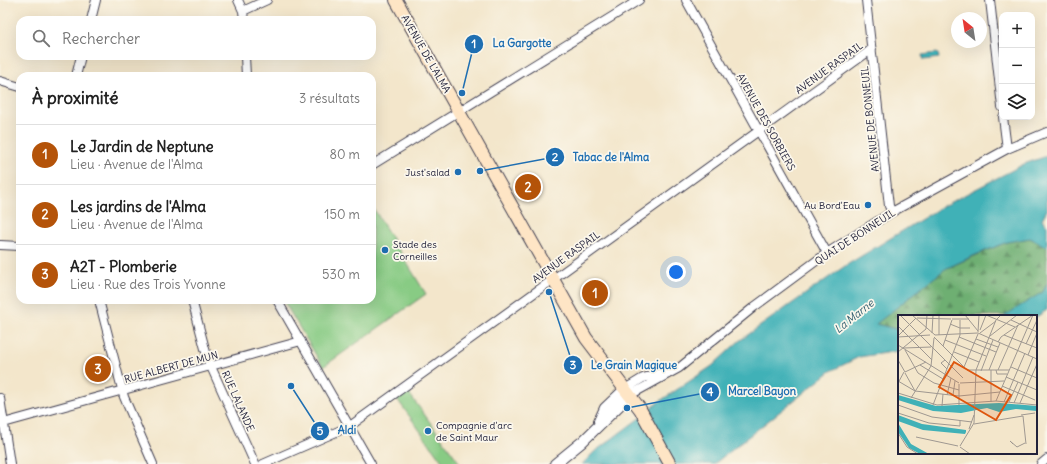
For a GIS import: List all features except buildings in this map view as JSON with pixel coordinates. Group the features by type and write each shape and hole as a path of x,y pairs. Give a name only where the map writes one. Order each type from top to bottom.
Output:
{"main road":[{"name":"AVENUE DE L'ALMA","path":"396,0 586,338 640,409 670,464"}],"street":[{"path":"92,16 96,0"},
{"path":"238,0 243,10 244,16"},
{"path":"243,10 267,0"},
{"path":"376,163 639,0"},
{"name":"AVENUE DES SORBIERS","path":"686,0 827,253"},
{"name":"AVENUE DE BONNEUIL","path":"866,0 890,206 892,212"},
{"path":"990,0 999,84"},
{"name":"AVENUE RASPAIL","path":"263,464 350,426 872,49"},
{"path":"77,72 80,60"},
{"path":"245,60 246,72"},
{"path":"0,81 16,85"},
{"path":"1003,120 1007,149"},
{"name":"QUAI DE BONNEUIL","path":"555,464 582,442 628,392 679,368 754,307 827,253 892,212 1007,149 1047,132"},
{"path":"0,245 16,246"},
{"path":"100,304 122,390 153,464"},
{"name":"RUE LALANDE","path":"193,304 208,360 255,464"},
{"path":"279,304 371,464"},
{"name":"RUE ALBERT DE MUN","path":"2,423 301,341"},
{"path":"0,398 2,423 10,464"},
{"path":"1041,464 1047,459"}],"green space":[{"name":"Stade des Corneilles","path":"376,213 426,294 323,367 285,304 376,304"},
{"path":"1030,238 1047,247 1047,283 1043,292 1007,315 898,315 898,330 876,324 945,269 1007,242"},
{"name":"Compagnie d'arc de Saint Maur","path":"408,392 460,464 444,464 397,399"}],"water":[{"path":"938,53 939,58 923,60 922,55"},
{"name":"La Marne","path":"1047,156 1047,210 1042,219 1047,225 1047,247 1030,238 1007,242 945,269 876,324 898,330 898,351 859,357 831,371 714,464 582,464 594,452 649,411 654,405 712,366 739,341 845,266 943,206 1024,164"},
{"path":"1047,283 1047,310 1037,316 1037,315 1006,315 1043,292"}],"place":[{"name":"La Gargotte","path":"462,93"},
{"name":"Tabac de l'Alma","path":"480,171"},
{"name":"Just'salad","path":"458,172"},
{"name":"Les jardins de l'Alma","path":"528,187"},
{"name":"Au Bord'Eau","path":"868,205"},
{"name":"Stade des Corneilles","path":"385,250"},
{"name":"Le Grain Magique","path":"549,292"},
{"name":"Le Jardin de Neptune","path":"595,293"},
{"name":"A2T - Plomberie","path":"98,369"},
{"name":"Aldi","path":"291,386"},
{"name":"Marcel Bayon","path":"627,408"},
{"name":"Compagnie d'arc de Saint Maur","path":"428,431"}]}
